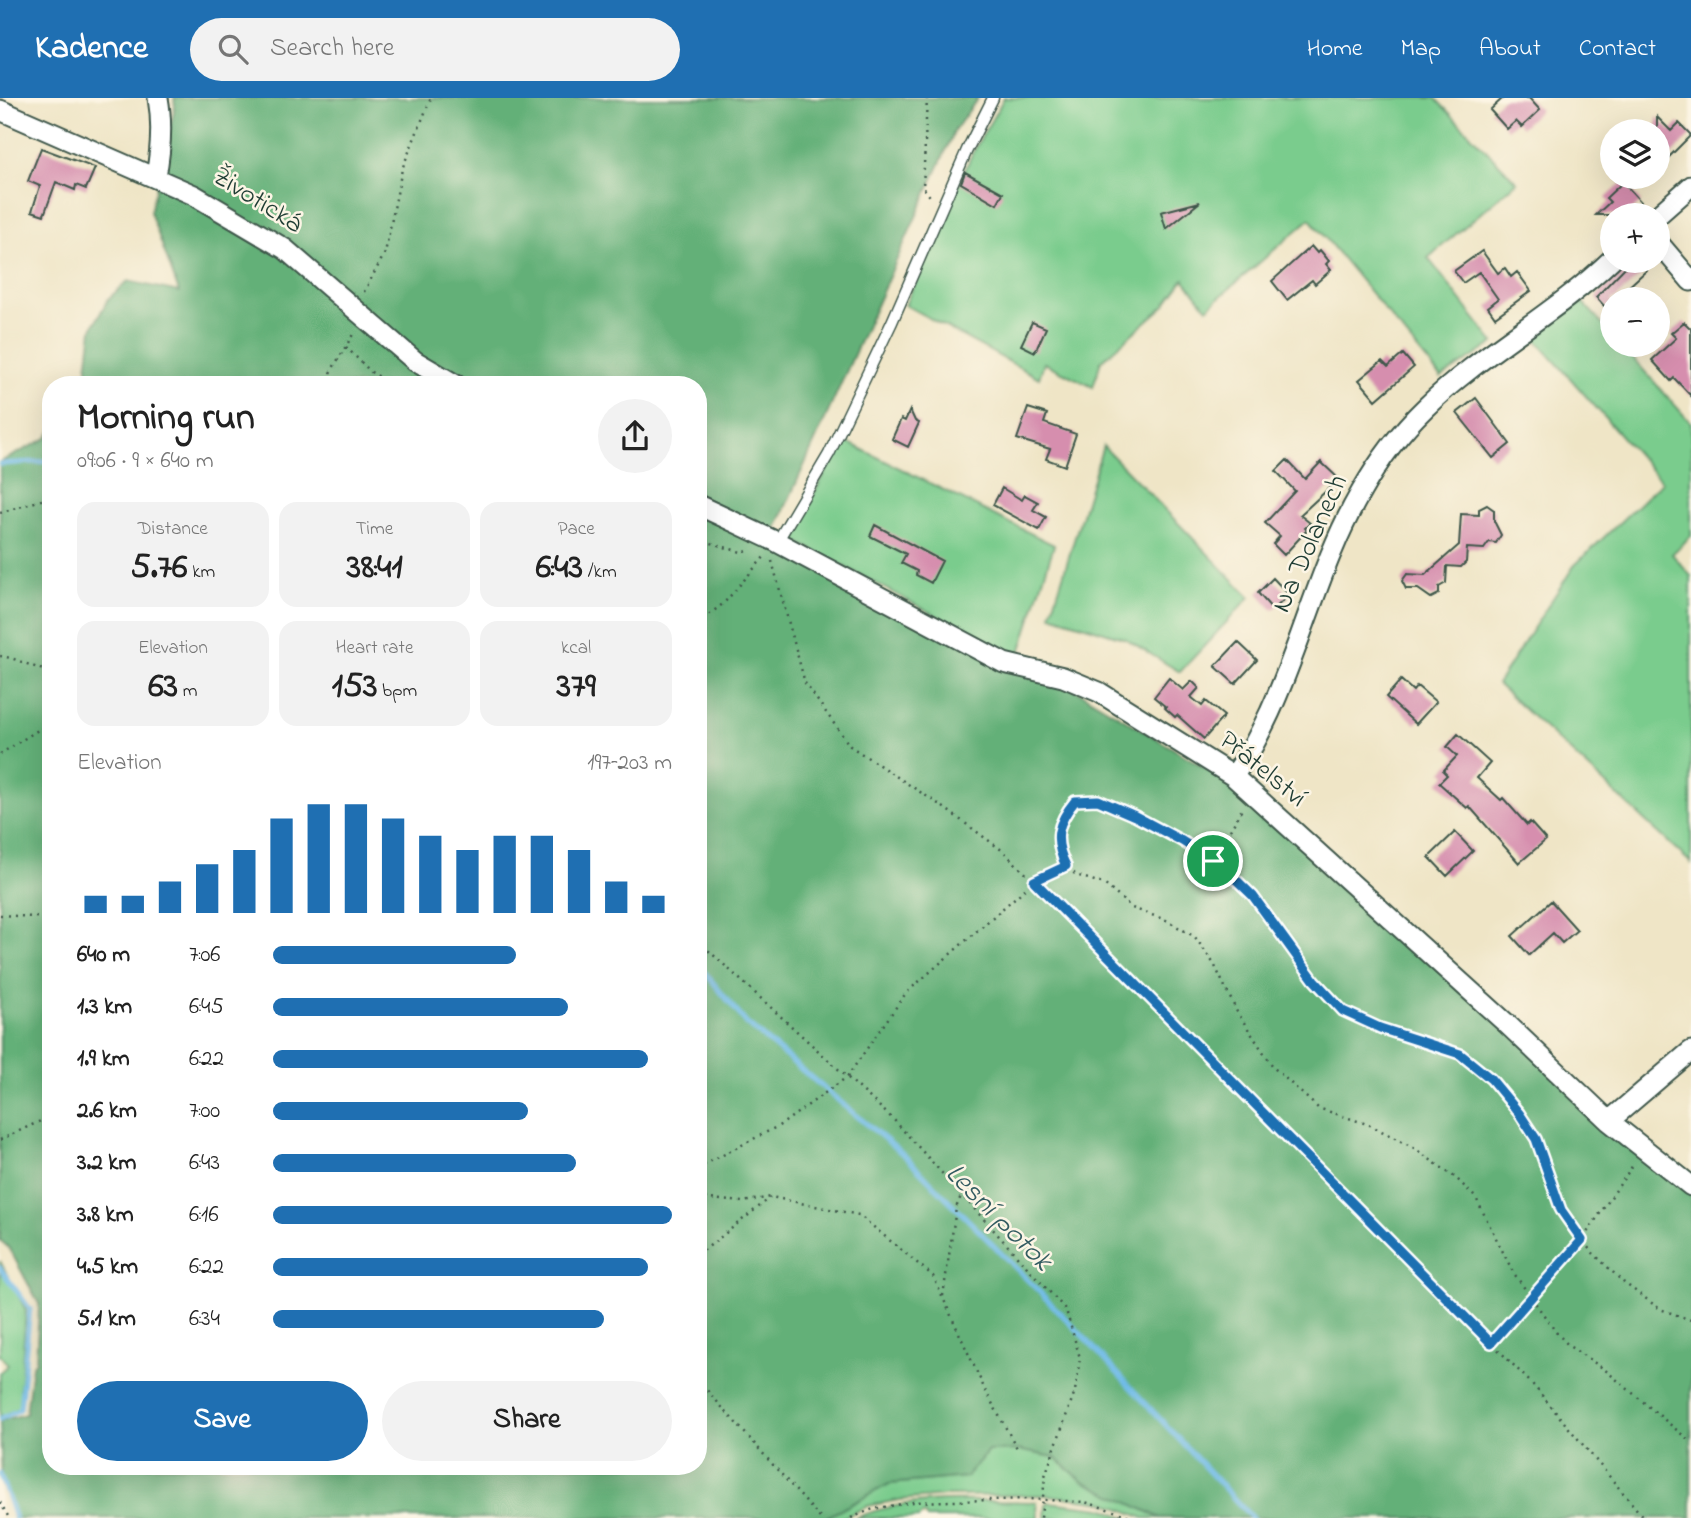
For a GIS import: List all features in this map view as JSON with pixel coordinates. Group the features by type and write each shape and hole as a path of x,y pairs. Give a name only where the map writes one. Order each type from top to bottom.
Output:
{"street":[{"path":"156,176 162,147 158,98"},
{"name":"Životická","path":"0,110 156,176 194,195 285,249 415,361 441,376"},
{"path":"1670,205 1691,186"},
{"path":"1670,257 1691,281"},
{"name":"Na Dolanech","path":"1233,776 1249,757 1286,676 1340,532 1361,492 1391,447 1424,408 1467,371 1558,306 1600,270"},
{"path":"707,510 774,547"},
{"name":"Přátelství","path":"774,547 1004,663 1063,677 1099,692 1233,776 1507,1024 1609,1121 1691,1186"},
{"path":"1609,1121 1691,1052"}],"lane":[{"path":"774,547 829,454 993,98"}],"path":[{"path":"328,376 346,347 385,253 401,169 430,98"},
{"path":"927,98 923,187 941,209"},
{"path":"346,347 378,376"},
{"path":"0,513 42,500"},
{"path":"707,541 741,552 774,547"},
{"path":"707,616 724,603 774,547"},
{"path":"774,547 805,683 850,746 943,807 1003,851 1034,881 1534,1386 1644,1518"},
{"path":"0,656 42,670"},
{"path":"0,754 42,729"},
{"path":"1213,861 1251,793"},
{"path":"1691,1320 1660,1309 1623,1282 1590,1251 1561,1210 1536,1139 1519,1113 1491,1079 1460,1054 1380,1028 1343,1011 1314,980 1253,896 1224,868 1182,841 1098,800 1075,801 1061,818 1058,849 1066,866 1076,875 1104,884 1132,908 1166,920 1195,937 1214,964 1237,1012 1274,1068 1318,1108 1370,1125 1414,1148 1456,1178 1476,1198 1513,1272 1545,1320 1569,1346 1604,1369 1691,1442"},
{"path":"707,1163 782,1124 847,1077 906,993 1034,881 1066,866"},
{"path":"0,915 42,917"},
{"path":"707,950 893,1119 1066,1310 1080,1357 1075,1391 1045,1476 1041,1518"},
{"path":"0,1140 42,1120"},
{"path":"1491,1343 1582,1240 1645,1149"},
{"path":"943,1296 956,1208 962,1195"},
{"path":"707,1248 771,1197"},
{"path":"707,1199 743,1202 771,1197 859,1215 933,1276 985,1390 1018,1450"},
{"path":"707,1390 820,1518"},
{"path":"851,1518 873,1509 913,1502 1043,1500 1085,1502 1136,1518"},
{"path":"0,1502 9,1518"}],"green space":[{"path":"174,98 978,98 955,130 768,546 1059,680 1237,787 1691,1184 1691,1518 1161,1518 1083,1481 1054,1457 1018,1450 988,1451 966,1477 889,1484 825,1518 16,1518 2,1480 0,1421 26,1414 32,1366 36,1361 39,1304 9,1248 0,1240 0,462 42,441 42,1475 707,1475 707,376 86,376 92,329 108,299 128,281 179,292 150,212 175,107"},
{"path":"1004,98 1435,98 1517,182 1428,258 1494,343 1441,378 1310,219 1207,308 1184,279 1164,306 1101,361 1093,387 1044,363 1039,378 905,305 972,154"},
{"path":"1577,296 1600,321 1600,357 1632,357 1691,423 1691,536 1672,554 1691,576 1691,863 1497,684 1574,566 1662,482 1530,333"},
{"path":"843,440 1054,545 1018,659 790,538"},
{"path":"1103,446 1250,597 1180,672 1126,639 1051,615"},
{"path":"0,1261 26,1310 19,1408 0,1417 0,1372 8,1365 0,1355"},
{"path":"1018,1450 1054,1457 1083,1481 1161,1518 1144,1518 1104,1502 1047,1495 944,1496 899,1500 868,1506 843,1518 825,1518 889,1484 966,1477 988,1451"},
{"path":"922,1502 1037,1502 1038,1518 927,1518 924,1514 918,1518 856,1518 877,1510"},
{"path":"1049,1502 1102,1508 1128,1518 1045,1518 1046,1504"}],"building":[{"path":"1503,98 1529,98 1540,110 1522,127 1516,121 1507,129 1490,110"},
{"path":"1679,123 1691,135 1670,156 1670,130"},
{"path":"41,148 95,168 86,189 76,185 75,190 56,182 44,215 32,211 40,186 28,181"},
{"path":"965,172 1003,193 997,204 961,183"},
{"path":"1616,189 1629,189 1641,202 1609,203 1606,198"},
{"path":"1200,202 1166,229 1161,212"},
{"path":"1311,246 1317,253 1320,250 1329,261 1326,264 1331,270 1315,284 1312,280 1287,300 1272,281"},
{"path":"1482,251 1498,273 1505,268 1511,277 1517,272 1531,291 1495,317 1488,307 1498,299 1479,272 1463,283 1454,271"},
{"path":"1619,273 1644,273 1628,287 1606,287"},
{"path":"1032,322 1046,328 1035,352 1021,345"},
{"path":"1684,322 1691,329 1691,396 1674,378 1671,381 1652,360 1655,357 1670,357 1670,344 1676,338 1671,333"},
{"path":"1403,354 1414,367 1376,400 1359,380 1382,361 1388,367"},
{"path":"1476,398 1510,444 1493,458 1457,413"},
{"path":"1028,408 1047,414 1044,423 1076,434 1065,466 1046,459 1050,449 1017,439"},
{"path":"910,410 915,421 919,423 908,447 892,439 901,419 905,421"},
{"path":"1287,460 1305,479 1321,462 1339,479 1300,515 1310,523 1284,555 1273,544 1280,536 1265,523 1295,491 1276,471"},
{"path":"1002,488 1022,500 1025,495 1038,502 1033,510 1046,517 1039,530 993,505"},
{"path":"1487,505 1494,510 1494,521 1501,535 1496,543 1489,542 1484,549 1467,548 1466,562 1461,567 1447,566 1446,583 1439,587 1439,594 1431,598 1418,589 1406,589 1402,581 1407,574 1425,575 1459,545 1461,514 1479,515 1479,509"},
{"path":"875,525 942,561 931,583 916,575 917,571 901,563 906,554 870,536"},
{"path":"1273,578 1289,595 1273,610 1258,593"},
{"path":"1238,642 1257,660 1235,684 1215,666"},
{"path":"1169,678 1183,690 1192,681 1199,688 1191,697 1202,706 1206,701 1224,716 1204,739 1154,697"},
{"path":"1401,680 1413,691 1417,686 1436,702 1416,724 1386,697"},
{"path":"1458,734 1490,763 1477,778 1501,800 1503,798 1527,825 1530,822 1546,840 1519,863 1469,806 1467,808 1439,783 1447,775 1443,771 1457,756 1447,747"},
{"path":"1455,832 1473,851 1447,876 1429,857"},
{"path":"1551,901 1577,930 1562,943 1553,933 1529,955 1512,936"}],"waterway":[{"name":"Lesní potok","path":"0,464 42,462"},
{"name":"Lesní potok","path":"707,975 747,1024 905,1156 1081,1334 1252,1518"},
{"path":"0,1268 30,1309 20,1409 0,1419"},
{"path":"0,1474 15,1518"}],"route":[{"path":"1098,800 1135,816 1213,861 1253,896 1314,980 1343,1011 1380,1028 1460,1054 1491,1079 1536,1139 1561,1210 1582,1240 1491,1343 1034,881 1066,866 1058,849 1061,818 1075,801 1098,800"}]}
